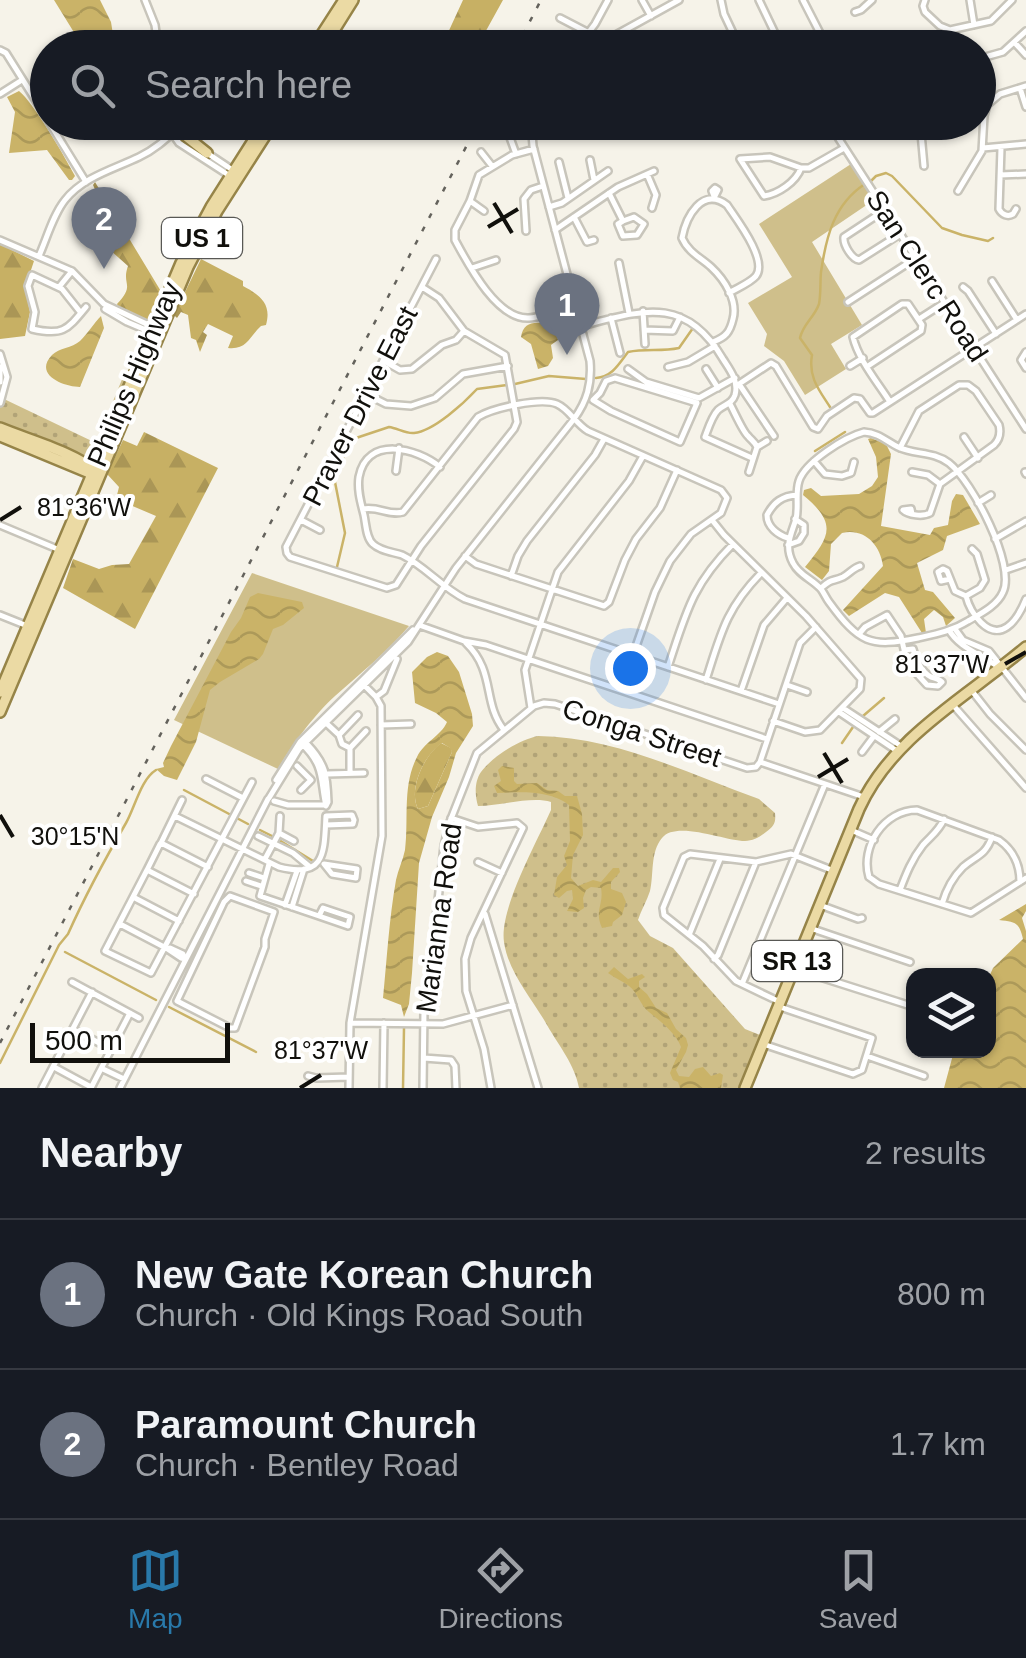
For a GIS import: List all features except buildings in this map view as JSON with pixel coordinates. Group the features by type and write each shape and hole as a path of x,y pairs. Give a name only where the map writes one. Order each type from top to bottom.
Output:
{"main road":[{"path":"327,30 344,0"},
{"path":"330,30 353,0"},
{"path":"187,140 205,156"},
{"name":"Philips Highway","path":"0,712 95,473 195,244 258,140"},
{"name":"Philips Highway","path":"95,473 104,444 121,414"},
{"path":"0,428 71,457 95,473"},
{"path":"0,436 95,473"},
{"path":"71,457 89,457 104,444"},
{"name":"SR 13","path":"748,1087 850,830 878,774 899,749 1026,648"},
{"name":"Philips Highway","path":"0,692 15,667"}],"street":[{"path":"144,0 156,30"},
{"path":"591,30 607,0"},
{"path":"642,0 650,16"},
{"path":"625,30 679,0"},
{"path":"721,0 732,30"},
{"path":"759,0 773,30"},
{"path":"803,0 818,30"},
{"path":"855,12 872,0"},
{"path":"970,0 974,25"},
{"path":"924,3 925,12 952,30 990,21 1012,0"},
{"path":"560,18 583,30"},
{"path":"996,54 1026,31"},
{"path":"1015,42 1026,54"},
{"path":"0,50 6,53 30,93"},
{"path":"1,62 12,64"},
{"path":"0,94 22,80"},
{"path":"996,96 1023,87 1026,107"},
{"path":"59,140 86,182"},
{"path":"39,256 61,206 73,192 110,169 143,155 161,140"},
{"path":"511,140 516,154"},
{"path":"533,140 590,361 590,399"},
{"name":"San Clerc Road","path":"839,140 1026,429"},
{"path":"922,140 924,166"},
{"path":"958,191 983,148 984,140"},
{"path":"983,148 1026,144"},
{"path":"801,168 794,180 764,196 740,159 774,158 801,168 814,167 844,148"},
{"path":"1001,148 1001,212 1011,216 1016,209"},
{"path":"534,149 516,154 479,175 454,233 456,242 492,300 520,316 528,318 575,306"},
{"path":"480,153 492,166"},
{"path":"205,156 234,175"},
{"path":"590,160 594,180"},
{"path":"558,162 568,198"},
{"path":"550,206 608,171"},
{"path":"556,230 609,192 650,172 656,198 652,208"},
{"path":"1000,176 1026,174"},
{"path":"526,231 524,199 532,190 544,186"},
{"path":"609,192 627,220"},
{"path":"668,368 692,360 730,331 736,308 729,293 716,272 685,246 682,238 692,213 714,197 728,206 762,270 729,293"},
{"path":"470,202 484,212"},
{"path":"885,210 843,240 857,260 900,234"},
{"path":"574,217 586,242 594,240"},
{"path":"637,218 644,224 637,234 623,236 618,224 627,220 637,218"},
{"path":"0,240 72,271 104,304 156,331"},
{"path":"848,302 916,258"},
{"name":"Praver Drive East","path":"412,561 396,584 382,588 290,557 286,548 436,259"},
{"path":"472,268 496,260"},
{"path":"619,263 629,314"},
{"path":"59,286 72,271"},
{"path":"32,275 59,286 84,310 61,332 32,329 35,312 28,286 32,275"},
{"path":"992,280 1017,320"},
{"path":"412,561 517,422 504,354 464,331 439,298 422,286"},
{"path":"963,287 996,334"},
{"path":"868,366 921,331 922,325 908,304 902,304 853,337 853,342 890,402"},
{"path":"918,319 944,304"},
{"path":"581,326 643,311 680,318 704,332 733,379 736,394 716,411 705,437 752,458"},
{"path":"643,311 645,344"},
{"path":"774,436 738,384 774,364 815,428 822,427 826,417 854,398 862,401 871,414 1026,314"},
{"path":"406,316 415,321"},
{"path":"611,318 620,353"},
{"path":"644,330 674,331 680,318"},
{"path":"384,361 400,370 412,369 464,331"},
{"path":"1026,352 1022,360 1026,368"},
{"path":"0,354 7,377 0,403"},
{"path":"850,366 863,358"},
{"path":"0,366 0,382"},
{"path":"366,394 386,404 411,406 435,398 464,374 508,366"},
{"path":"628,369 646,382 700,398 733,379"},
{"path":"706,369 718,388"},
{"path":"120,1088 185,958 272,800 284,764 361,682 399,651 465,556 590,399 615,378 698,403 680,442 590,399"},
{"path":"590,384 602,386"},
{"path":"900,448 919,411 955,386 968,386 982,398 1000,428 996,444 940,484 930,513 912,514"},
{"path":"362,509 376,507 403,512 478,418 493,410 552,403 560,405 583,428 724,493 724,509 692,534 670,561 633,655"},
{"path":"730,403 746,435 757,446"},
{"path":"864,432 881,435 900,448 934,455 957,471 995,539 1006,570 1006,584 995,604 952,630 880,644 858,634 820,588 794,566 789,541 796,520 800,479 814,461 864,432"},
{"path":"964,437 978,458"},
{"path":"512,576 527,541 596,455 604,438"},
{"path":"749,472 757,446 767,441"},
{"path":"440,467 400,448 377,452 362,467 358,484 372,544 412,561 465,599 779,704"},
{"path":"396,471 400,448"},
{"path":"531,708 524,675 560,568 629,481 643,456"},
{"path":"814,461 825,474 842,476 853,471 854,462"},
{"path":"465,556 476,564 606,605 636,539 660,508 677,470"},
{"path":"912,472 928,475 940,484"},
{"path":"978,503 991,494"},
{"path":"796,520 804,524 804,532 799,541 789,541 768,523 767,516 784,497 797,495"},
{"path":"300,520 320,530"},
{"path":"712,520 859,676 861,684 824,727 812,732 773,721"},
{"path":"995,539 1026,522"},
{"path":"0,524 64,551"},
{"path":"668,667 695,591 733,544"},
{"path":"950,579 957,594 966,596 980,588 985,580 972,548"},
{"path":"846,574 848,562"},
{"path":"1006,570 1026,563"},
{"path":"820,588 860,566"},
{"path":"706,680 729,613 762,572"},
{"path":"966,596 981,623 1001,630 1010,625 1026,599"},
{"path":"741,691 764,625 788,598"},
{"path":"858,634 888,614 903,642 904,650 907,663 924,683 938,686 942,682 938,677 928,676 913,649 904,650"},
{"path":"0,615 32,628"},
{"path":"419,625 767,738"},
{"path":"760,762 800,642 816,627"},
{"path":"952,630 954,639 989,652 1026,698"},
{"path":"464,642 484,667 495,716 504,730"},
{"path":"376,697 384,691 397,659"},
{"path":"924,683 928,676"},
{"path":"349,1088 350,1023 382,836 381,706 361,682"},
{"path":"786,684 808,692"},
{"path":"972,691 1026,750"},
{"name":"Conga Street","path":"531,708 544,702 555,704 748,768 760,762 864,797"},
{"path":"954,705 1026,788"},
{"name":"Marianna Road","path":"422,1088 423,1024 442,857 451,818 482,747 531,708"},
{"path":"841,710 899,749"},
{"path":"339,735 358,715"},
{"path":"862,752 895,719"},
{"path":"324,721 350,748"},
{"path":"381,724 411,724"},
{"path":"350,773 350,748 366,731"},
{"path":"272,800 288,806 328,804 323,764 303,742"},
{"path":"297,766 311,780"},
{"path":"301,790 311,780 364,772"},
{"path":"206,779 243,798"},
{"path":"182,800 105,951 151,974 252,782"},
{"path":"742,984 825,784"},
{"path":"917,810 993,836 1014,856 1023,880 972,913 873,881 868,876 866,868 874,840 888,819 904,811 917,810"},
{"path":"321,863 326,816 352,815 354,820 353,824 326,825"},
{"path":"175,816 267,861 304,869 321,863 358,869 356,878 332,874 321,863"},
{"path":"280,816 280,833 267,861 260,896 348,926 350,917 323,908 319,916"},
{"path":"451,818 478,827 517,823 523,830 465,959 465,983 491,1088"},
{"path":"900,890 914,857 944,819"},
{"path":"850,830 874,840"},
{"path":"280,833 294,841"},
{"path":"258,836 292,853 304,869"},
{"path":"942,904 954,878 985,852 993,836"},
{"path":"161,842 208,867"},
{"path":"763,1044 858,1074 872,1038 779,1004 742,984 664,915 663,908 686,854 756,862 787,854 834,871"},
{"path":"689,935 720,858"},
{"path":"478,862 502,873"},
{"path":"714,958 756,862"},
{"path":"288,906 304,869"},
{"path":"147,870 194,894"},
{"path":"248,873 264,878"},
{"path":"246,881 261,886"},
{"path":"230,896 274,912 266,946 235,1028 177,1001 214,925 230,896"},
{"path":"133,897 180,921"},
{"path":"820,906 858,920 862,918"},
{"path":"484,911 538,1088"},
{"path":"206,921 214,925"},
{"path":"119,924 185,958"},
{"path":"810,928 910,962"},
{"path":"794,969 906,1004"},
{"path":"72,982 139,1018"},
{"path":"42,1088 92,992"},
{"path":"350,1023 449,1023 513,1004"},
{"path":"54,1066 91,1087 130,1012"},
{"path":"383,1088 384,1023"},
{"path":"72,1030 111,1049"},
{"path":"867,1056 924,1076"},
{"path":"423,1058 451,1060 456,1088"},
{"path":"102,1069 122,1078"},
{"path":"308,1076 349,1077"}],"shaded area":[{"path":"851,164 874,200 812,242 862,325 831,344 846,369 805,395 784,361 764,346 767,334 748,303 792,277 759,224"},
{"path":"125,372 128,377 96,452 82,457 0,425 4,399 96,443"},
{"path":"252,573 409,626 319,712 278,769 174,720"},
{"path":"538,736 595,743 650,758 759,799 775,813 773,826 751,840 689,831 669,833 662,838 654,857 650,891 638,920 650,936 673,948 745,1029 760,1035 738,1088 579,1088 566,1056 516,975 504,942 513,894 551,810 551,802 478,806 476,798 477,780 486,766 507,750"}],"green space":[{"path":"463,0 503,0 486,30 449,30"},
{"path":"95,182 162,293 146,322 120,311 117,304 127,288 128,266 110,250 103,226 97,225 103,216 98,208"},
{"path":"0,244 34,261 25,288 30,312 25,336 0,339"},
{"path":"201,259 243,281 243,286 266,306 266,325 239,347 228,348 233,336 208,324 200,352 196,340 191,338 188,315 174,315"},
{"path":"144,432 218,468 135,629 63,588 73,559 99,569 129,564 156,516 116,499 119,487 107,474 123,440 137,446"},
{"path":"441,743 452,752 428,806 418,809 415,792 419,773"}],"water":[{"path":"54,0 100,0 112,30 73,30"},
{"path":"19,91 30,104 30,140 54,140 75,176 72,180 47,150 9,153 15,112 7,97"},
{"path":"101,316 104,328 80,387 66,385 48,374 47,362 52,355 80,341"},
{"path":"550,320 558,340 551,345 553,358 548,366 538,369 531,344 521,337 522,332 530,324 547,324"},
{"path":"868,439 886,444 891,454 881,526 930,535 934,528 948,525 956,494 963,495 980,524 947,536 943,550 917,563 925,590 933,592 955,618 946,626 934,610 924,619 926,633 922,633 899,597 885,593 849,616 843,610 883,566 875,545 864,535 842,533 831,544 829,571 822,580 805,567 825,538 826,522 803,495 804,490 811,488 821,496 859,494 872,486 878,477 876,457"},
{"path":"258,593 302,602 304,608 273,629 259,659 210,690 196,742 177,780 164,776 156,769 164,767 171,746 231,632 250,597"},
{"path":"437,652 448,656 459,672 473,726 456,753 419,863 409,1004 404,1017 401,1005 383,998 394,895 405,850 408,791 417,757 447,722 415,703 412,672","holes":["442,743 452,752 428,806 418,809 416,782 424,764"]},
{"path":"502,766 514,768 517,784 537,783 565,796 577,796 583,835 573,855 571,878 578,886 593,880 601,882 613,868 619,868 611,889 622,893 626,902 622,915 612,926 602,928 600,922 601,888 586,890 584,908 578,912 567,911 573,899 572,890 559,898 554,895 557,877 567,865 564,856 570,841 569,805 544,794 497,793 494,786 501,781 498,770"},
{"path":"1026,904 1022,918 1026,931 1026,1088 944,1088 952,1058 996,1058 993,968 1023,939 1015,924 999,920"},
{"path":"614,967 628,979 642,974 645,977 639,981 639,987 686,1038 686,1052 676,1070 679,1076 689,1077 695,1069 703,1067 711,1076 723,1075 721,1088 680,1088 670,1073 681,1047 679,1042 632,989 608,973"}],"waterway":[{"path":"870,182 886,173 942,228 988,241 993,238"},
{"path":"830,407 813,377 812,355 800,338 819,304 823,259 833,222 846,201 865,184"},
{"path":"596,378 611,372 628,352 679,348 693,328"},
{"path":"515,384 549,376 586,379"},
{"path":"337,567 345,533 334,477 356,438 389,427 411,433 422,431 448,416 477,389 507,385"},
{"path":"815,451 845,432"},
{"path":"863,716 884,698"},
{"path":"842,743 853,727"},
{"path":"0,1063 142,787 156,770"},
{"path":"184,790 248,824"},
{"path":"260,830 274,837"},
{"path":"279,840 313,861"},
{"path":"65,952 156,1000"},
{"path":"169,1007 256,1052"},
{"path":"403,1088 404,1028"}],"railway":[{"path":"525,30 541,0"},
{"path":"0,1043 470,140"}],"place":[{"name":"Paramount Church","path":"104,269"},
{"name":"New Gate Korean Church","path":"567,355"}]}
